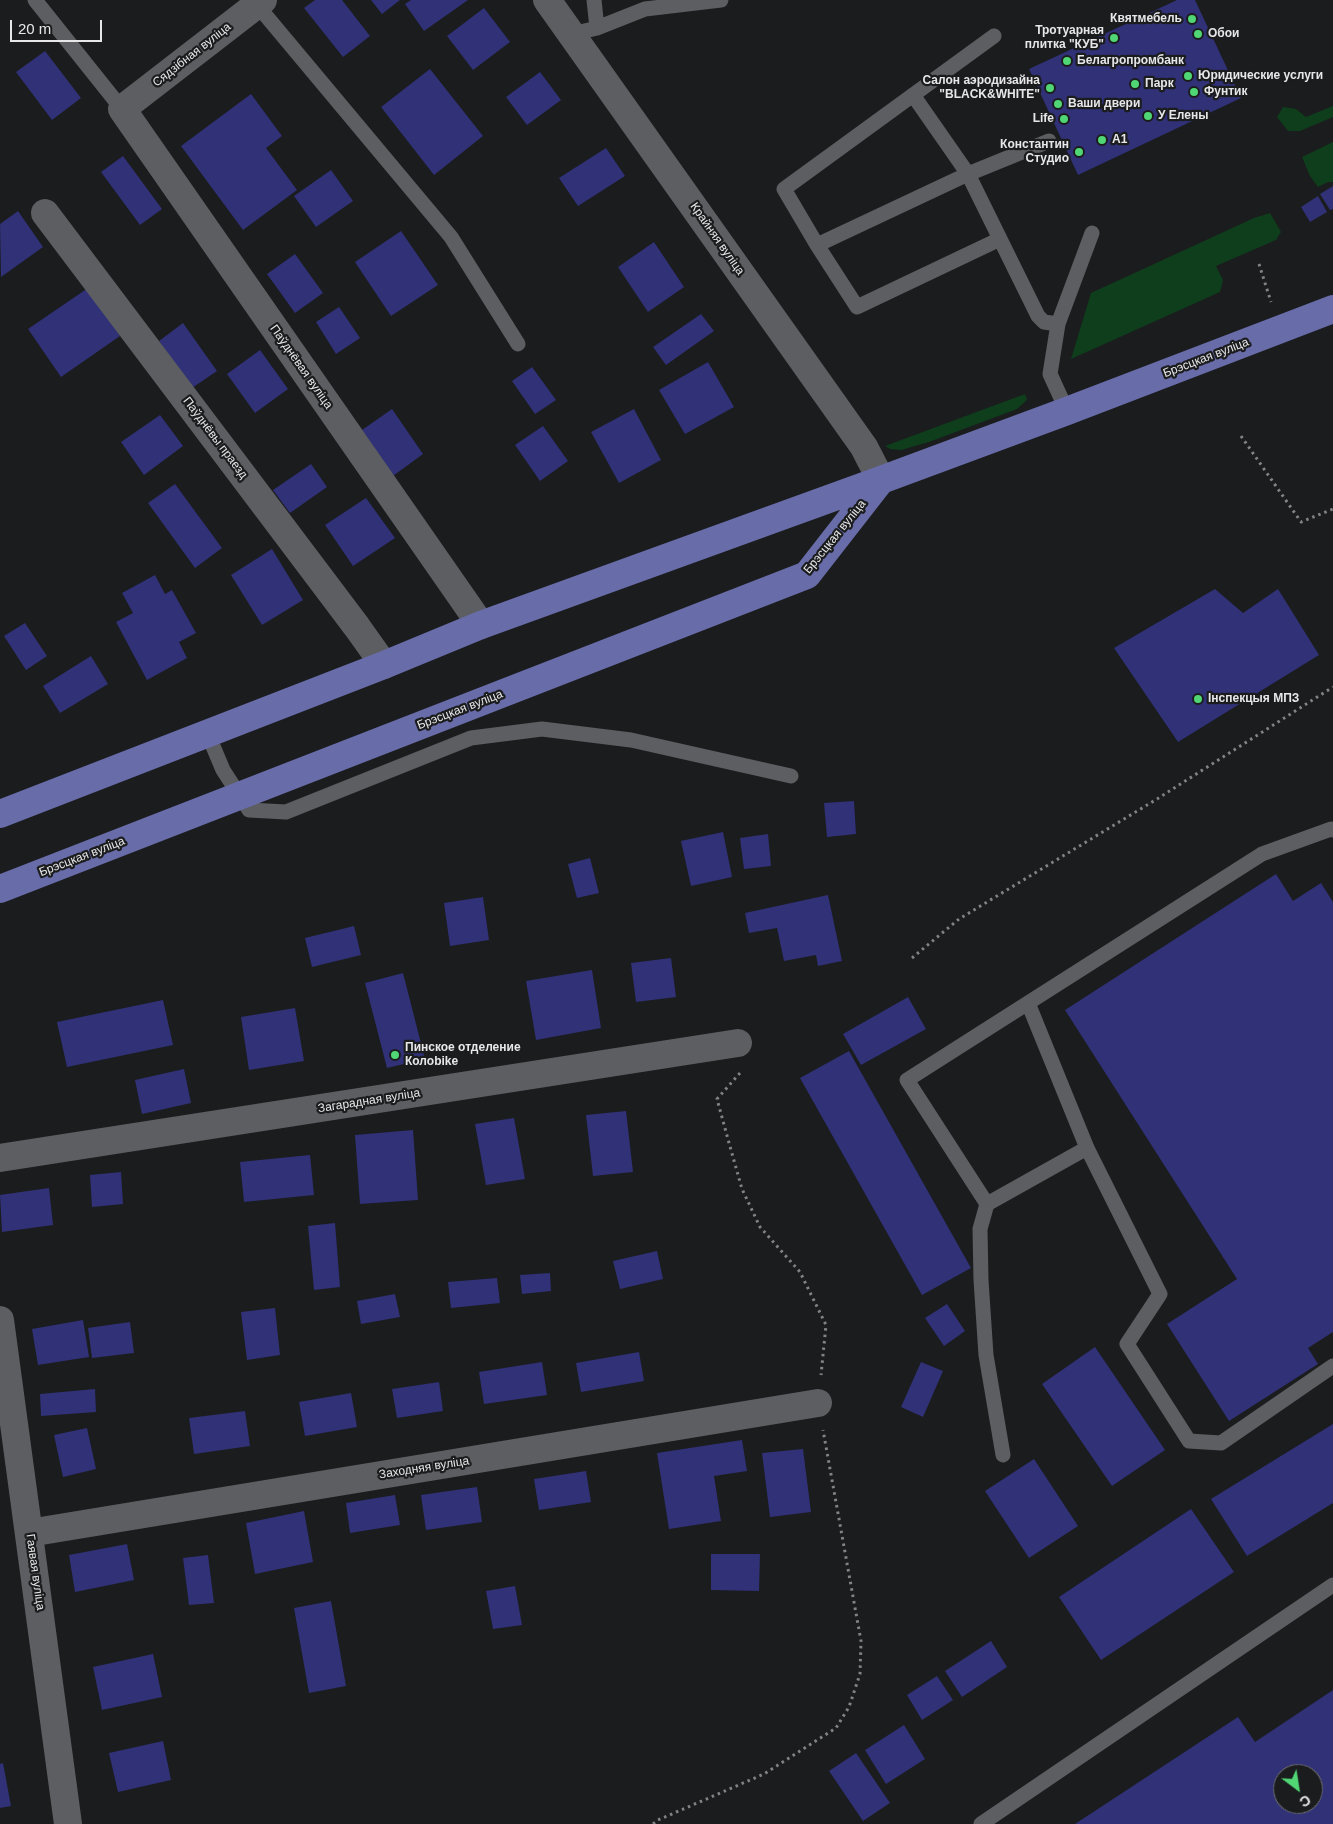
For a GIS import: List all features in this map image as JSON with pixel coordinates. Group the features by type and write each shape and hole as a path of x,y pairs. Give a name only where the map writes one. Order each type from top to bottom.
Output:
{"main road":[{"name":"Брэсцкая вуліца","path":"0,814 207,732 384,665 481,625 881,480 1333,309"},
{"name":"Брэсцкая вуліца","path":"0,888 807,575 881,480"}],"street":[{"name":"Крайняя вуліца","path":"547,0 585,31 864,447 881,480"},
{"name":"Сядзібная вуліца","path":"122,110 260,2"},
{"name":"Паўднёвая вуліца","path":"122,110 481,625"},
{"name":"Паўднёвы праезд","path":"44,213 357,626 384,665"},
{"name":"Загарадная вуліца","path":"0,1158 738,1043"},
{"name":"Гаявая вуліца","path":"0,1320 68,1824"},
{"name":"Заходняя вуліца","path":"30,1533 818,1403"}],"lane":[{"path":"34,0 122,110"},
{"path":"585,31 594,0"},
{"path":"585,31 645,9 721,0"},
{"path":"260,2 451,237 518,344"},
{"path":"994,36 784,190 857,307 1000,239"},
{"path":"913,95 968,174 1038,316 1044,322 1058,324"},
{"path":"817,245 968,174 1049,141"},
{"path":"1067,411 1050,374 1058,324 1092,233"},
{"path":"207,732 223,770 249,810 286,812 471,738 542,729 631,740 791,776"},
{"path":"1004,1455 986,1355 980,1229 986,1204 907,1080 1262,854 1331,829 1333,830"},
{"path":"1028,1003 1087,1148 1160,1294 1127,1344 1189,1441 1221,1443 1333,1366"},
{"path":"986,1204 1087,1148"},
{"path":"981,1824 1333,1584"}],"path":[{"path":"1260,264 1280,329"},
{"path":"1241,436 1300,522 1333,509"},
{"path":"912,958 960,919 1157,799 1333,687"},
{"path":"653,1824 658,1820 764,1774 836,1728 849,1707 860,1674 861,1641 818,1403 826,1325 800,1272 760,1227 742,1189 717,1099 748,1063 738,1043"}],"green space":[{"path":"1333,106 1333,117 1300,131 1288,131 1277,117 1283,107 1296,109 1306,117"},
{"path":"1333,142 1333,182 1328,182 1318,187 1310,176 1302,157"},
{"path":"1270,213 1281,232 1276,240 1216,266 1223,280 1220,292 1071,359 1091,293 1254,218"},
{"path":"1025,394 1027,400 1017,409 929,442 901,450 890,449 885,446"}],"building":[{"path":"315,0 342,0 370,36 343,57 304,8"},
{"path":"371,0 400,0 382,14"},
{"path":"411,0 468,0 424,31 405,4"},
{"name":"Парк","path":"1177,0 1195,0 1241,98 1078,175 1029,69"},
{"path":"484,8 510,42 473,70 447,36"},
{"path":"45,51 81,98 52,120 16,72"},
{"path":"430,69 483,136 434,175 381,107"},
{"path":"540,72 561,100 527,125 506,97"},
{"path":"251,94 282,136 266,148 297,190 243,230 181,146"},
{"path":"606,148 625,176 578,206 559,178"},
{"path":"123,156 162,209 140,225 101,172"},
{"path":"331,170 353,201 316,227 294,196"},
{"path":"1333,186 1333,209 1330,210 1320,194"},
{"path":"1318,196 1327,212 1310,222 1301,207"},
{"path":"18,211 43,247 1,277 0,224"},
{"path":"401,231 438,285 391,316 355,262"},
{"path":"654,242 684,287 648,312 618,267"},
{"path":"295,254 323,293 295,313 267,274"},
{"path":"88,288 120,336 61,377 28,329"},
{"path":"339,307 360,338 336,354 316,322"},
{"path":"701,314 714,331 666,365 653,347"},
{"path":"183,323 217,371 192,388 159,341"},
{"path":"260,350 288,389 255,413 227,374"},
{"path":"708,362 734,407 685,434 659,390"},
{"path":"532,367 556,400 535,414 512,381"},
{"path":"392,409 423,454 393,476 362,430"},
{"path":"634,409 661,460 619,483 591,432"},
{"path":"160,415 183,446 144,475 121,442"},
{"path":"543,426 568,461 540,481 515,445"},
{"path":"311,464 327,487 290,513 273,490"},
{"path":"175,484 222,548 195,568 148,503"},
{"path":"366,498 395,538 353,566 325,525"},
{"path":"272,549 303,600 262,625 231,575"},
{"path":"155,575 165,594 172,590 196,633 179,642 187,658 147,680 116,622 133,613 122,593"},
{"name":"Інспекцыя МПЗ","path":"1215,589 1243,613 1278,589 1319,655 1178,742 1114,648"},
{"path":"25,623 47,656 26,670 4,636"},
{"path":"91,656 108,684 60,713 43,686"},
{"path":"854,801 856,834 827,837 824,803"},
{"path":"723,832 732,877 691,886 681,841"},
{"path":"768,834 771,866 744,869 740,838"},
{"path":"590,858 599,893 577,898 568,864"},
{"path":"1276,874 1293,901 1321,883 1333,902 1333,1332 1308,1348 1318,1364 1229,1421 1167,1324 1237,1279 1065,1010"},
{"path":"828,895 842,961 818,966 816,955 784,961 777,928 749,933 745,913"},
{"path":"483,897 489,940 450,946 444,903"},
{"path":"354,926 361,955 312,967 305,938"},
{"path":"671,958 676,997 636,1002 631,963"},
{"path":"592,970 601,1028 536,1040 526,981"},
{"path":"403,973 425,1059 387,1068 365,983"},
{"path":"908,997 926,1029 861,1065 843,1034"},
{"path":"163,1000 173,1045 67,1067 57,1022"},
{"path":"295,1008 304,1061 249,1070 241,1017"},
{"path":"849,1051 971,1268 922,1295 800,1078"},
{"path":"184,1069 191,1103 142,1114 135,1080"},
{"path":"626,1111 633,1172 593,1176 586,1115"},
{"path":"514,1118 525,1179 486,1185 475,1124"},
{"path":"413,1130 418,1200 360,1204 355,1135"},
{"path":"310,1155 314,1195 244,1202 240,1162"},
{"path":"121,1172 123,1204 92,1207 90,1175"},
{"path":"49,1188 53,1225 2,1232 0,1195"},
{"path":"335,1223 340,1287 314,1290 308,1226"},
{"path":"657,1251 663,1279 620,1289 613,1261"},
{"path":"550,1273 551,1291 522,1294 520,1275"},
{"path":"497,1278 500,1303 451,1308 448,1282"},
{"path":"395,1294 400,1317 361,1324 357,1301"},
{"path":"947,1304 965,1331 944,1346 925,1318"},
{"path":"275,1308 280,1355 247,1360 241,1312"},
{"path":"83,1320 89,1357 38,1365 32,1329"},
{"path":"130,1322 134,1353 92,1358 88,1328"},
{"path":"1095,1347 1165,1450 1112,1486 1042,1384"},
{"path":"639,1352 644,1381 581,1392 576,1363"},
{"path":"542,1362 547,1395 484,1404 479,1372"},
{"path":"921,1362 943,1371 923,1417 901,1407"},
{"path":"439,1382 443,1411 397,1418 392,1389"},
{"path":"95,1389 96,1412 41,1416 40,1394"},
{"path":"351,1393 357,1427 305,1436 299,1402"},
{"path":"245,1411 250,1446 194,1454 189,1418"},
{"path":"1333,1424 1333,1503 1247,1556 1211,1499"},
{"path":"87,1428 96,1469 63,1477 54,1435"},
{"path":"742,1440 747,1471 714,1476 721,1521 669,1529 657,1453"},
{"path":"803,1449 811,1512 770,1517 762,1453"},
{"path":"1034,1459 1078,1526 1029,1558 985,1491"},
{"path":"586,1471 591,1502 539,1510 534,1479"},
{"path":"477,1487 482,1522 426,1530 421,1495"},
{"path":"395,1495 400,1525 350,1533 346,1503"},
{"path":"1191,1509 1234,1572 1101,1660 1059,1597"},
{"path":"304,1511 313,1562 255,1574 246,1523"},
{"path":"127,1544 134,1580 75,1592 69,1555"},
{"path":"711,1554 760,1554 759,1591 711,1590"},
{"path":"208,1555 214,1603 189,1605 183,1558"},
{"path":"515,1586 522,1625 493,1629 486,1591"},
{"path":"331,1601 346,1686 309,1693 294,1608"},
{"path":"991,1641 1007,1667 962,1697 945,1671"},
{"path":"153,1654 162,1697 102,1710 93,1667"},
{"path":"937,1676 953,1700 922,1720 907,1695"},
{"path":"1333,1690 1333,1824 1075,1824 1238,1717 1255,1742"},
{"path":"904,1725 925,1759 886,1784 865,1750"},
{"path":"163,1741 171,1780 118,1792 109,1753"},
{"path":"856,1753 890,1803 863,1821 829,1771"},
{"path":"3,1763 11,1806 0,1808 0,1764"}],"place":[{"name":"Квятмебель","path":"1192,19"},
{"name":"Обои","path":"1198,34"},
{"name":"Тротуарная плитка \"КУБ\"","path":"1114,38"},
{"name":"Белагропромбанк","path":"1067,61"},
{"name":"Юридические услуги","path":"1188,76"},
{"name":"Парк","path":"1135,84"},
{"name":"Салон аэродизайна \"BLACK&WHITE\"","path":"1050,88"},
{"name":"Фунтик","path":"1194,92"},
{"name":"Ваши двери","path":"1058,104"},
{"name":"У Елены","path":"1148,116"},
{"name":"Life","path":"1064,119"},
{"name":"А1","path":"1102,140"},
{"name":"Константин Студио","path":"1079,152"},
{"name":"Інспекцыя МПЗ","path":"1198,699"},
{"name":"Пинское отделение Колоbike","path":"395,1055"}]}
